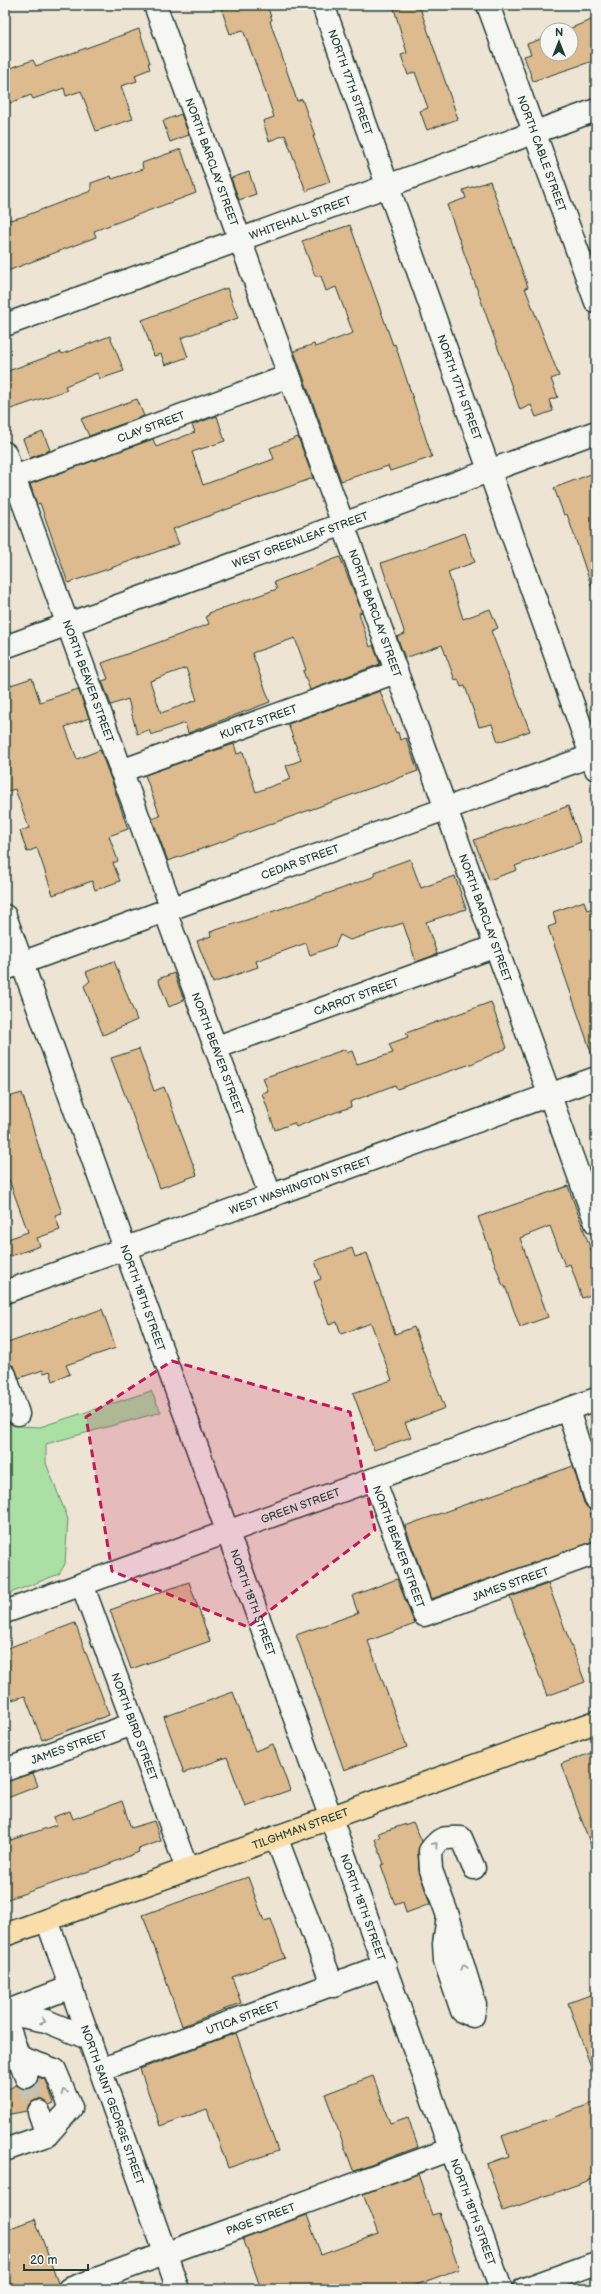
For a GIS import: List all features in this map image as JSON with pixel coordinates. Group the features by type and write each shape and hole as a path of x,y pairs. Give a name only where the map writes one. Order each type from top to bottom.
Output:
{"main road":[{"name":"TILGHMAN STREET","path":"5,1935 596,1722"}],"street":[{"name":"NORTH BARCLAY STREET","path":"154,5 241,240 342,524 447,809 596,1223"},
{"name":"NORTH 17TH STREET","path":"323,5 594,760"},
{"name":"NORTH CABLE STREET","path":"488,5 534,133 590,267 596,302"},
{"name":"WHITEHALL STREET","path":"5,325 596,110"},
{"name":"CLAY STREET","path":"14,477 289,376"},
{"name":"WEST GREENLEAF STREET","path":"5,647 596,432"},
{"name":"NORTH BEAVER STREET","path":"5,453 121,771 216,1047 271,1197"},
{"name":"KURTZ STREET","path":"121,771 396,672"},
{"name":"CEDAR STREET","path":"13,966 447,809 594,760"},
{"name":"NORTH 18TH STREET","path":"5,916 13,966 127,1250 227,1532 332,1817 501,2289"},
{"name":"CARROT STREET","path":"216,1047 496,946"},
{"name":"WEST WASHINGTON STREET","path":"5,1292 127,1250 596,1078"},
{"path":"5,1375 18,1414"},
{"name":"GREEN STREET","path":"5,1612 596,1400"},
{"path":"568,1410 596,1500"},
{"name":"NORTH BEAVER STREET","path":"374,1479 424,1614"},
{"name":"JAMES STREET","path":"424,1614 596,1553"},
{"name":"NORTH BIRD STREET","path":"82,1584 187,1869"},
{"name":"JAMES STREET","path":"5,1770 133,1724"},
{"path":"276,1837 333,1986"},
{"path":"473,2016 475,2005 448,1916 431,1870 430,1851 438,1841 447,1837 461,1838 474,1868"},
{"name":"NORTH SAINT GEORGE STREET","path":"47,1920 178,2289"},
{"name":"UTICA STREET","path":"100,2070 333,1986 385,1965"},
{"path":"5,2013 71,1987"},
{"path":"5,2013 46,2021 90,2039"},
{"path":"5,2018 23,2067 55,2070 71,2108 48,2135 5,2150"},
{"path":"39,2112 48,2135"},
{"name":"PAGE STREET","path":"69,2289 451,2149"},
{"path":"524,2289 596,2263"}],"highlighted area":[{"path":"172,1361 350,1412 375,1530 248,1627 112,1571 86,1417"}],"green space":[{"path":"151,1391 161,1412 46,1444 46,1463 68,1519 65,1564 59,1574 5,1595 5,1397 20,1426 40,1427"}],"building":[{"path":"220,5 267,5 272,20 270,21 297,101 302,99 315,136 313,136 330,182 306,191 285,135 269,141 263,121 274,117 261,78 243,30 230,34"},
{"path":"393,5 419,5 458,119 427,130 420,111 428,108 415,72 408,75 401,55 407,53"},
{"path":"596,18 596,60 533,81 524,56 531,54 527,44 539,40 539,62 579,62 579,25"},
{"path":"139,29 150,63 148,63 150,69 135,75 137,81 121,86 133,119 96,131 81,91 66,96 64,88 33,99 31,95 5,105 5,70 33,60 36,66"},
{"path":"181,114 189,135 170,142 163,121"},
{"path":"181,149 196,193 94,231 96,237 5,272 5,221 22,217 91,191 91,183 111,176 112,179 143,169 142,163"},
{"path":"249,172 256,194 239,200 231,178"},
{"path":"490,181 528,287 525,288 559,376 551,379 558,397 549,400 553,411 536,417 531,405 520,410 447,205 466,198 463,190"},
{"path":"350,225 393,345 395,344 432,457 390,471 388,466 341,481 294,351 314,344 315,347 353,333 336,287 326,291 321,276 315,276 302,241"},
{"path":"227,288 238,318 181,338 188,357 165,365 161,354 154,356 142,320"},
{"path":"110,336 124,371 100,379 97,373 65,386 67,390 5,411 5,372 61,352 62,354"},
{"path":"137,399 144,416 89,436 81,419"},
{"path":"217,416 225,441 192,452 203,485 274,459 270,448 298,437 313,478 173,529 179,544 68,583 40,503 37,504 30,484 153,439 156,447 195,432 192,425"},
{"path":"43,432 50,450 30,458 23,439"},
{"path":"591,474 596,474 596,590 593,591 567,514 564,515 554,488"},
{"path":"465,533 475,562 448,572 463,619 490,609 498,628 491,631 530,731 498,742 492,724 479,727 465,686 461,687 458,679 455,680 442,645 405,658 397,637 405,634 381,563"},
{"path":"340,557 362,612 359,613 370,647 373,645 380,664 310,690 303,671 306,670 295,638 252,653 270,702 188,733 185,723 151,735 149,730 137,734 128,699 111,705 102,681 108,679 102,663 209,624 206,616 209,615 209,613 277,589 274,582","holes":["186,668 197,700 161,713 150,681"]},
{"path":"32,678 40,702 78,689 89,718 65,727 77,759 100,750 112,782 128,829 109,836 118,861 113,863 120,881 95,890 92,881 53,895 37,848 27,852 20,831 29,828 15,789 5,792 5,687"},
{"path":"380,691 396,733 398,732 400,740 406,738 418,771 168,861 152,819 160,816 145,775 234,744 237,754 243,752 256,792 291,779 286,766 301,760 288,724"},
{"path":"568,806 581,842 515,866 517,870 489,880 474,840"},
{"path":"410,859 421,888 455,876 466,909 426,922 437,954 416,962 403,923 350,940 340,935 335,946 310,955 306,943 256,961 258,967 213,983 197,941 211,936 210,932 341,889 375,876 374,872"},
{"path":"584,901 587,910 596,907 596,1057 593,1058 548,927 556,924 553,912"},
{"path":"114,961 137,1020 103,1035 84,986 90,981 86,972"},
{"path":"174,973 184,1000 169,1007 158,979"},
{"path":"491,1002 507,1048 471,1064 397,1089 395,1085 350,1102 351,1107 296,1127 294,1123 275,1130 262,1093 268,1091 263,1078 346,1049 347,1053 352,1051 357,1064 393,1053 389,1044 408,1037 406,1033"},
{"path":"139,1049 154,1091 164,1087 197,1175 160,1188 111,1058"},
{"path":"22,1093 43,1160 62,1213 55,1215 60,1230 37,1238 40,1246 5,1258 5,1240 28,1232 5,1169 5,1098"},
{"path":"568,1186 596,1264 596,1293 582,1298 570,1264 565,1266 550,1226 520,1238 548,1317 520,1327 505,1286 503,1286 478,1217"},
{"path":"352,1248 355,1257 367,1253 395,1334 414,1327 445,1408 405,1423 411,1437 374,1450 353,1393 392,1380 371,1323 341,1334 337,1322 329,1325 314,1282 321,1279 315,1261"},
{"path":"102,1309 116,1348 66,1365 70,1374 53,1381 50,1371 44,1373 43,1370 19,1378 14,1366 5,1363 5,1344"},
{"path":"573,1466 584,1503 589,1509 596,1529 596,1541 431,1599 405,1526"},
{"path":"397,1579 415,1624 368,1641 407,1747 344,1770 296,1635 358,1613 352,1596"},
{"path":"189,1582 210,1641 131,1669 110,1610"},
{"path":"548,1584 585,1682 547,1696 510,1597"},
{"path":"75,1623 109,1715 42,1740 25,1696 12,1700 11,1696 5,1698 5,1649"},
{"path":"233,1692 255,1751 273,1744 290,1790 245,1806 227,1757 184,1773 164,1717"},
{"path":"596,1751 596,1854 594,1854 561,1764"},
{"path":"33,1773 38,1786 5,1799 5,1782"},
{"path":"122,1801 131,1828 154,1821 161,1841 138,1849 139,1852 104,1866 5,1900 5,1842 56,1825 53,1817 70,1811 73,1819"},
{"path":"413,1822 422,1841 418,1852 419,1871 430,1904 406,1913 403,1902 395,1905 381,1865 384,1864 375,1839 380,1837 378,1833"},
{"path":"248,1877 264,1921 271,1919 285,1958 232,1977 241,2003 182,2026 143,1915"},
{"path":"596,1993 596,2075 594,2075 568,2003"},
{"path":"236,2033 278,2151 228,2168 207,2109 160,2126 140,2069"},
{"path":"373,2076 390,2123 408,2117 418,2147 355,2171 353,2170 325,2094"},
{"path":"38,2077 46,2080 54,2103 49,2105 42,2100 35,2100 29,2104 27,2111 5,2115 5,2090 17,2085 23,2089 31,2089 36,2085"},
{"path":"596,2102 596,2178 503,2211 487,2164 509,2156 502,2136"},
{"path":"418,2174 432,2215 439,2213 459,2269 405,2289 261,2289 243,2238 307,2215 321,2255 378,2234 363,2194"},
{"path":"35,2219 58,2283 57,2289 5,2289 5,2230"}],"tunnel":[{"path":"26,2077 39,2112"}]}
